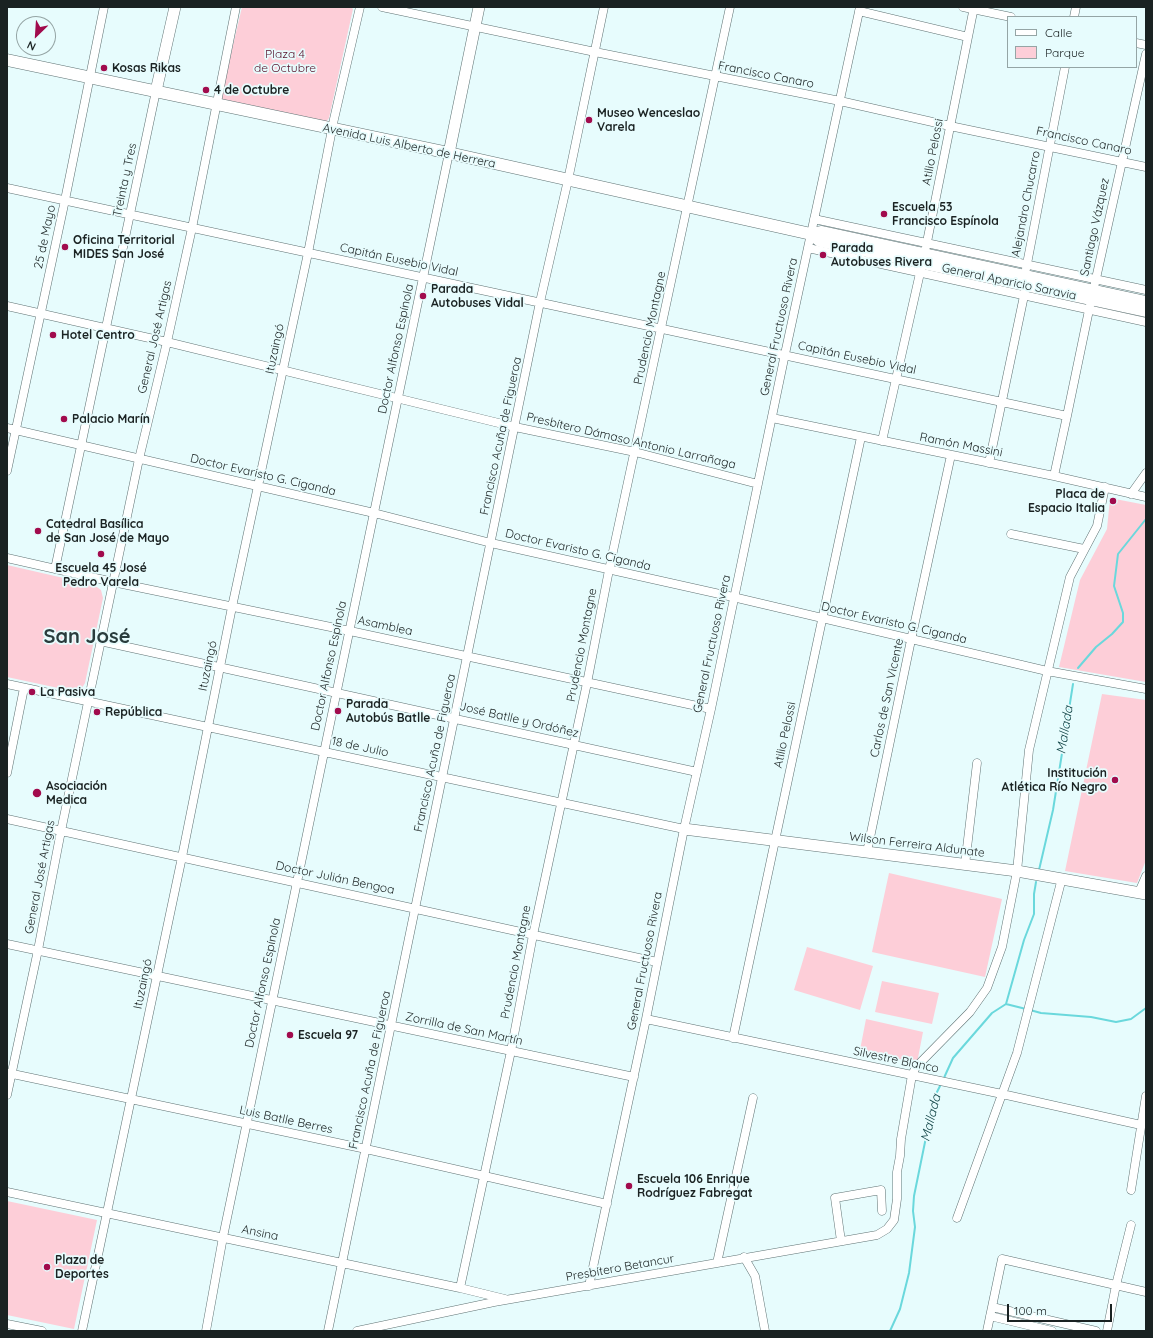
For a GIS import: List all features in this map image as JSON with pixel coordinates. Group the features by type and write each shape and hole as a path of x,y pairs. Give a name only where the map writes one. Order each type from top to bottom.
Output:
{"main road":[{"name":"Avenida Luis Alberto de Herrera","path":"7,60 449,153 811,234"},
{"name":"General Aparicio Saravia","path":"811,234 822,232 923,258 1092,294 1146,302"},
{"name":"General Aparicio Saravia","path":"1092,294 1146,311"}],"street":[{"name":"25 de Mayo","path":"7,471 11,429 40,314 65,200 104,7"},
{"name":"Treinta y Tres","path":"55,569 175,7"},
{"name":"General José Artigas","path":"7,1095 9,1073 38,950 61,831 139,459 192,228 236,7"},
{"name":"Ituzaingó","path":"82,1331 182,857 232,607 308,253 332,129 360,7"},
{"name":"Francisco Canaro","path":"382,7 715,77 840,101 950,126 1146,167"},
{"name":"Doctor Alfonso Espínola","path":"206,1331 246,1124 298,883 479,7"},
{"name":"Francisco Acuña de Figueroa","path":"328,1331 540,302 568,180 604,7"},
{"name":"Prudencio Montagne","path":"460,1288 511,1051 533,935 562,803 609,570 730,7"},
{"path":"963,7 974,8 1007,16"},
{"name":"Atilio Pelossi","path":"882,442 923,258 974,8"},
{"path":"860,9 968,37"},
{"name":"General Fructuoso Rivera","path":"590,1286 646,1020 684,829 711,709 733,597 860,9"},
{"name":"Santiago Vázquez","path":"1054,476 1092,294 1146,54"},
{"name":"Alejandro Chucarro","path":"988,463 1025,280 1065,68"},
{"name":"Capitán Eusebio Vidal","path":"7,188 785,354 1067,416"},
{"name":"General Aparicio Saravia","path":"814,218 923,258"},
{"name":"General Aparicio Saravia","path":"808,248 923,258 1092,294 1146,322"},
{"name":"General Aparicio Saravia","path":"1092,294 1146,290"},
{"name":"Presbítero Dámaso Antonio Larrañaga","path":"7,306 167,342 515,427 635,452 758,484"},
{"name":"Ramón Massini","path":"772,418 882,442 1054,476 1146,497"},
{"name":"Doctor Evaristo G. Ciganda","path":"11,429 374,513 491,543 733,597 911,640 1047,671 1146,689"},
{"name":"Atilio Pelossi","path":"733,1038 821,619 861,437"},
{"name":"Carlos de San Vicente","path":"867,852 951,455"},
{"path":"1131,494 1146,473"},
{"path":"912,1075 916,1067 970,1012 987,988 1002,946 1017,871 1029,750 1070,577 1097,526 1105,487"},
{"path":"1011,534 1084,549"},
{"name":"Asamblea","path":"7,558 711,709"},
{"name":"José Batlle y Ordóñez","path":"100,642 455,718 697,772"},
{"name":"18 de Julio","path":"7,684 207,728 443,776 684,829"},
{"path":"7,774 24,688"},
{"path":"965,865 977,763"},
{"name":"Doctor Julián Bengoa","path":"7,819 657,962"},
{"name":"Wilson Ferreira Aldunate","path":"684,829 1017,871 1143,893"},
{"path":"1143,893 1146,876"},
{"path":"956,1218 1018,1053 1062,878"},
{"name":"Zorrilla de San Martín","path":"7,944 634,1077"},
{"name":"Silvestre Blanco","path":"646,1020 1002,1094 1141,1125"},
{"name":"Luis Batlle Berres","path":"9,1073 366,1149 607,1204"},
{"name":"Presbítero Betancur","path":"357,1331 508,1300 878,1235 887,1229 894,1220 901,1139 912,1075"},
{"path":"1131,1190 1146,1096"},
{"path":"717,1263 753,1098"},
{"path":"841,1241 835,1198 881,1190 882,1211"},
{"name":"Ansina","path":"7,1192 460,1288 508,1300"},
{"path":"1107,1331 1116,1285 1131,1225"},
{"path":"744,1258 755,1276 765,1331"},
{"path":"987,1331 1002,1259 1146,1292"},
{"path":"992,1307 1096,1331"},
{"path":"990,1316 1052,1331"},
{"path":"7,1324 42,1331"}],"green space":[{"name":"Plaza 4 de Octubre","path":"242,7 351,7 353,9 329,118 326,122 225,102 222,99 221,96"},
{"path":"1110,498 1146,505 1146,682 1059,667 1080,580 1107,529"},
{"path":"7,565 94,585 101,590 103,598 85,683 80,689 72,691 7,677"},
{"name":"Institución Atlética Río Negro","path":"1102,694 1146,700 1146,860 1137,883 1065,871"},
{"path":"889,873 1002,899 985,977 872,952"},
{"path":"807,947 873,966 860,1010 794,990"},
{"path":"882,981 939,993 932,1024 875,1012"},
{"path":"866,1019 923,1032 917,1063 860,1050"},
{"name":"Plaza de Deportes","path":"7,1201 97,1220 74,1329 7,1315"}],"waterway":[{"name":"Mallada","path":"1078,668 1096,647 1112,634 1123,622 1123,613 1114,586 1118,554 1146,519"},
{"name":"Mallada","path":"1039,870 1053,810 1073,684"},
{"name":"Mallada","path":"943,1080 953,1058 992,1013 1006,1004 1024,940 1034,914 1034,894 1036,882"},
{"path":"1006,1004 1026,1009"},
{"path":"1030,1010 1041,1013 1091,1017 1116,1022 1131,1019 1146,1008"},
{"name":"Mallada","path":"890,1331 900,1309 909,1273 915,1227 913,1211 914,1196 934,1098 941,1084"}],"place":[{"name":"Kosas Rikas","path":"104,68"},
{"name":"4 de Octubre","path":"206,90"},
{"name":"Museo Wenceslao Varela","path":"589,120"},
{"name":"Escuela 53 Francisco Espínola","path":"884,214"},
{"name":"Oficina Territorial MIDES San José","path":"65,247"},
{"name":"Parada Autobuses Rivera","path":"823,255"},
{"name":"Parada Autobuses Vidal","path":"423,296"},
{"name":"Hotel Centro","path":"53,335"},
{"name":"Palacio Marín","path":"64,419"},
{"name":"Placa de Espacio Italia","path":"1113,501"},
{"name":"Catedral Basílica de San José de Mayo","path":"38,531"},
{"name":"Escuela 45 José Pedro Varela","path":"101,554"},
{"name":"La Pasiva","path":"32,692"},
{"name":"Parada Autobús Batlle","path":"338,711"},
{"name":"República","path":"97,712"},
{"name":"Institución Atlética Río Negro","path":"1115,780"},
{"name":"Asociación Medica","path":"37,793"},
{"name":"Escuela 97","path":"290,1035"},
{"name":"Escuela 106 Enrique Rodríguez Fabregat","path":"629,1186"},
{"name":"Plaza de Deportes","path":"47,1267"}],"district":[{"name":"San José","path":"87,637"}]}
